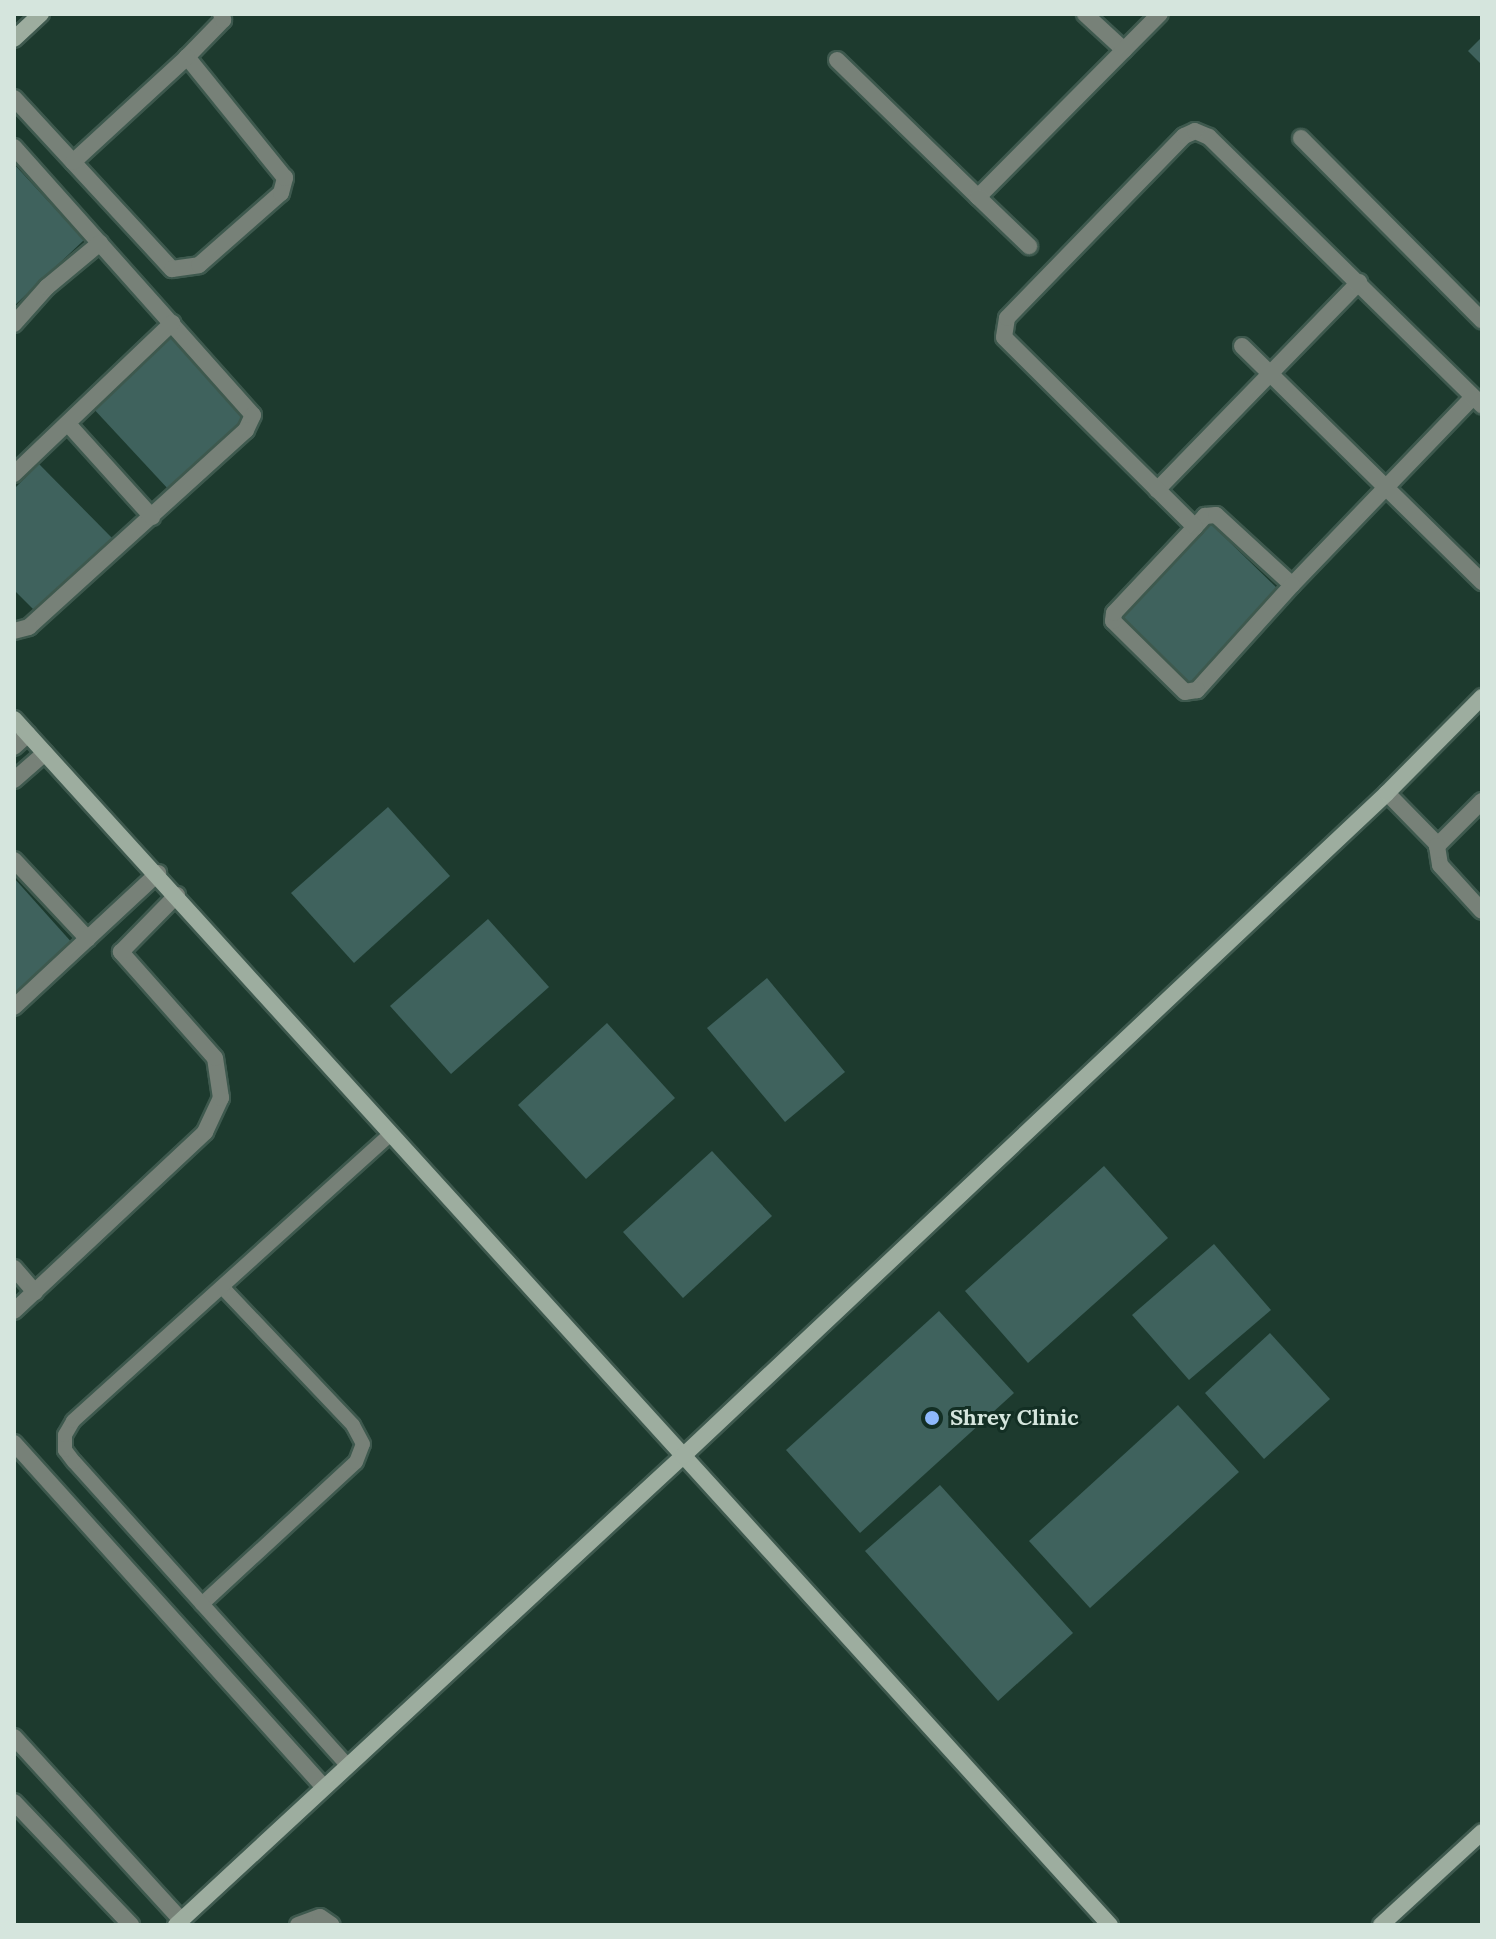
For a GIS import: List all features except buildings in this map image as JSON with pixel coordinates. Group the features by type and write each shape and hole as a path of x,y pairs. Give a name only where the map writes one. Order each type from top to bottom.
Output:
{"street":[{"path":"14,39 41,14"},
{"path":"73,162 187,57 223,20 221,14"},
{"path":"1085,14 1124,50"},
{"path":"978,197 1160,14"},
{"path":"14,98 172,269 199,265 281,193 285,178 187,57"},
{"path":"837,60 1029,246"},
{"path":"1195,527 1011,346 1002,328 1129,192 1195,131 1209,137 1478,401 1384,487 1197,690 1185,692 1113,621 1114,613 1195,527 1205,516 1216,515 1292,585"},
{"path":"1301,138 1482,320"},
{"path":"14,147 253,415 246,430 152,517 29,627 14,631"},
{"path":"14,324 100,243"},
{"path":"1157,490 1268,372 1359,282"},
{"path":"14,474 69,425 172,323"},
{"path":"1242,346 1482,582"},
{"path":"69,425 152,517"},
{"path":"14,1737 178,1922 683,1456 1387,793 1482,697"},
{"path":"14,719 158,873 390,1135 1110,1925"},
{"path":"14,747 28,734"},
{"path":"14,780 45,753"},
{"path":"1387,793 1438,845 1440,865 1482,911"},
{"path":"1438,845 1482,801"},
{"path":"14,860 88,939"},
{"path":"14,1007 158,873"},
{"path":"14,1311 205,1132 221,1098 215,1058 121,952 177,895"},
{"path":"14,1268 35,1292"},
{"path":"14,1443 324,1787"},
{"path":"14,1802 131,1925"},
{"path":"1381,1925 1482,1832"},
{"path":"298,1925 320,1917 332,1925"}],"lane":[{"path":"348,1766 74,1462 65,1450 65,1435 73,1421 390,1135"},
{"path":"202,1604 356,1462 363,1444 353,1425 222,1287"}],"place":[{"name":"Shrey Clinic","path":"932,1418"}]}
